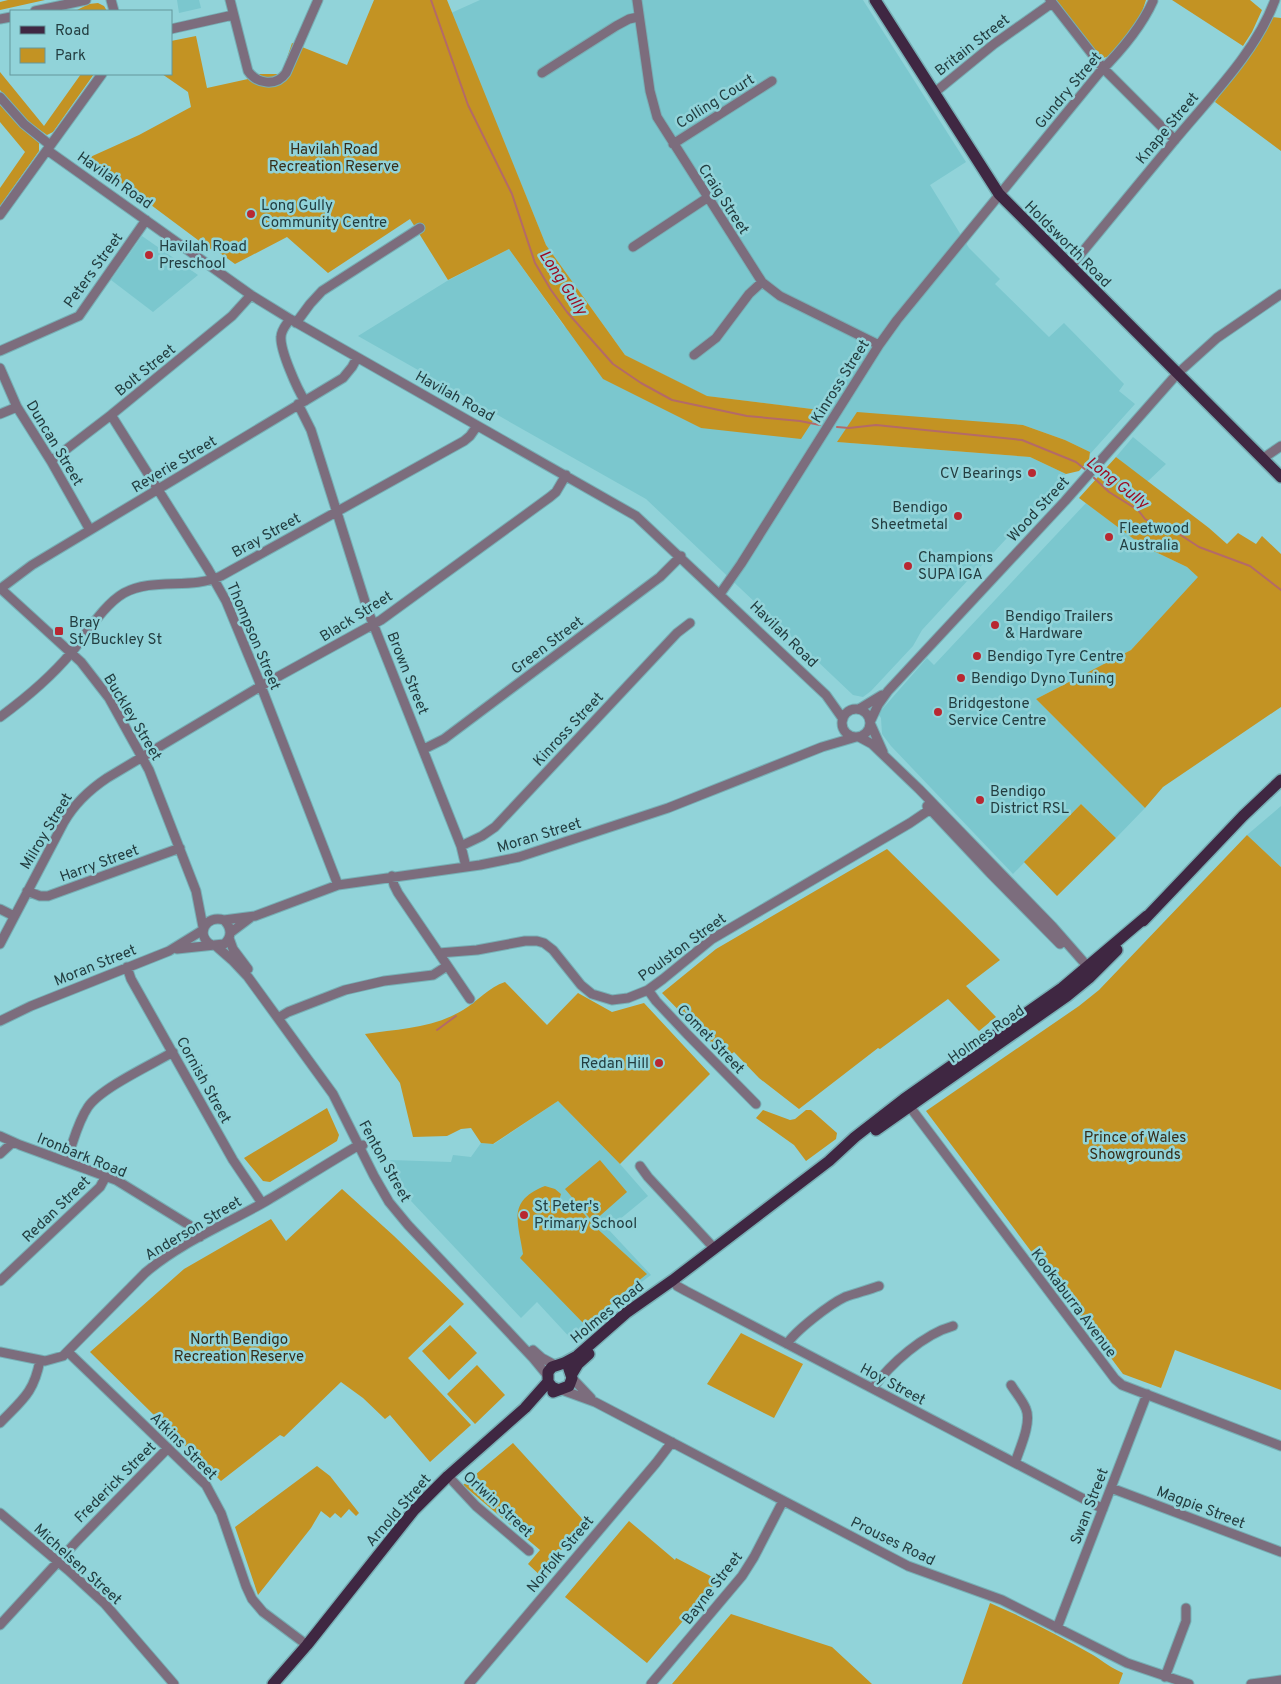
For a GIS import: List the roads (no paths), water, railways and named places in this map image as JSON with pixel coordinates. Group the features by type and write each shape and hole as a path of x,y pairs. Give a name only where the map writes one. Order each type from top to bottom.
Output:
{"main road":[{"name":"Holdsworth Road","path":"875,0 999,194 1281,477"},
{"name":"Holmes Road","path":"557,1364 577,1356 626,1312 672,1280 829,1161 855,1137 907,1102 1046,999 1088,972 1147,916 1243,816 1281,780"},
{"name":"Holmes Road","path":"572,1376 582,1360 672,1280"},
{"path":"557,1364 568,1368 572,1376 569,1386 560,1390 552,1387 548,1378 550,1369 557,1364"},
{"name":"Arnold Street","path":"525,1408 548,1378"},
{"name":"Arnold Street","path":"273,1684 307,1645 414,1510 448,1476 525,1408 547,1394 560,1390"},
{"name":"Arnold Street","path":"282,1684 307,1645"}],"street":[{"path":"40,10 86,0"},
{"path":"230,0 248,71 258,81 271,82 283,78 296,53 318,0"},
{"name":"Craig Street","path":"636,0 653,106 657,117 762,282 780,296 879,345"},
{"name":"Knape Street","path":"1070,267 1174,140 1218,90 1264,24 1275,0"},
{"path":"1051,1 1103,68 1174,140"},
{"name":"Britain Street","path":"934,93 1051,1"},
{"name":"Gundry Street","path":"999,194 1144,19 1153,1"},
{"path":"172,29 233,15"},
{"path":"542,73 623,22 638,17"},
{"path":"0,215 101,75"},
{"name":"Colling Court","path":"673,144 772,81"},
{"name":"Havilah Road","path":"0,97 48,148 146,220 252,294 293,321 636,516 681,556 826,695 839,704 856,709"},
{"name":"Kinross Street","path":"720,594 741,564 879,345 999,194"},
{"path":"633,247 707,198"},
{"name":"Peters Street","path":"0,351 79,316 146,220"},
{"name":"Brown Street","path":"420,228 322,291 282,332 281,343 311,430 373,625 462,846 466,867"},
{"path":"694,355 716,338 749,294 762,282"},
{"name":"Bolt Street","path":"51,462 232,316 252,294"},
{"name":"Wood Street","path":"871,722 888,691 1086,477 1177,374 1217,338 1281,294"},
{"name":"Reverie Street","path":"0,589 25,570 90,530 343,378 357,358"},
{"name":"Duncan Street","path":"0,368 17,407 90,530"},
{"path":"0,414 17,407"},
{"name":"Thompson Street","path":"111,415 214,579 235,621 338,885"},
{"name":"Bray Street","path":"0,717 35,691 109,606 122,594 130,590 152,585 214,579 464,441 477,426"},
{"path":"1262,459 1281,446"},
{"name":"Black Street","path":"143,757 261,686 373,625 550,497 556,492 566,475"},
{"name":"Green Street","path":"424,749 444,739 660,576 681,556"},
{"name":"Buckley Street","path":"0,589 70,653 90,673 109,698 143,757 196,891 203,929"},
{"name":"Kinross Street","path":"462,846 495,827 677,633 690,623"},
{"name":"Wood Street","path":"856,709 888,691"},
{"name":"Havilah Road","path":"826,695 843,723"},
{"path":"885,757 867,713 856,709 846,712 843,723 848,734 870,743 885,757 990,873 1088,972"},
{"path":"858,737 867,733 871,722"},
{"name":"Moran Street","path":"822,747 834,738 843,723"},
{"name":"Moran Street","path":"220,919 255,916 338,885 466,867 519,857 668,808 822,747 858,737"},
{"name":"Milroy Street","path":"0,944 64,822 76,804 99,783 143,757"},
{"name":"Poulston Street","path":"439,953 477,950 525,941 537,941 549,946 581,985 597,996 619,1000 637,995 648,990 680,967 712,939 910,824 933,808"},
{"name":"Harry Street","path":"27,891 40,896 48,896 180,848"},
{"path":"392,876 398,893 470,999"},
{"name":"Buckley Street","path":"196,891 206,907 220,919"},
{"path":"0,909 14,916"},
{"name":"Moran Street","path":"230,936 255,916"},
{"path":"220,919 229,926 230,936 224,944 213,946 204,939 203,929 209,921 220,919"},
{"name":"Moran Street","path":"0,1021 31,1006 169,951 203,929"},
{"name":"Fenton Street","path":"230,936 233,949 333,1094 385,1184 406,1215 535,1352 546,1360 557,1364"},
{"name":"Moran Street","path":"169,951 213,946"},
{"name":"Fenton Street","path":"213,946 242,970 280,1016"},
{"path":"280,1016 345,990 384,981 433,975 447,966"},
{"name":"Cornish Street","path":"127,967 131,979 233,1160 262,1204"},
{"name":"Comet Street","path":"648,990 687,1034 756,1104"},
{"name":"Moran Street","path":"0,1015 31,1006"},
{"path":"66,1161 82,1117 93,1100 172,1052"},
{"name":"Kookaburra Avenue","path":"907,1102 1112,1375 1122,1385 1281,1446"},
{"name":"Ironbark Road","path":"0,1136 116,1180 189,1225 200,1237"},
{"path":"0,1154 13,1142"},
{"name":"Fenton Street","path":"362,1145 382,1190 398,1214 533,1358 548,1378"},
{"name":"Anderson Street","path":"40,1360 56,1359 68,1352 145,1273 159,1262 362,1145"},
{"path":"640,1166 714,1248"},
{"name":"Redan Street","path":"0,1281 100,1187 106,1176"},
{"name":"Hoy Street","path":"672,1280 684,1290 1103,1509"},
{"path":"787,1344 796,1333 842,1299 879,1286"},
{"path":"873,1388 892,1364 932,1334 953,1326"},
{"path":"0,1352 40,1360 37,1377 31,1390 0,1423"},
{"name":"Atkins Street","path":"68,1352 196,1475 213,1496 221,1513 252,1599 263,1612 307,1645"},
{"name":"Prouses Road","path":"572,1376 595,1402"},
{"path":"1011,1386 1028,1415 1027,1426 1015,1463"},
{"name":"Prouses Road","path":"560,1390 575,1393 595,1402 908,1566 1002,1600 1114,1658 1189,1684"},
{"name":"Swan Street","path":"1057,1628 1147,1394"},
{"name":"Norfolk Street","path":"469,1684 672,1442"},
{"name":"Frederick Street","path":"0,1624 58,1561 168,1448"},
{"name":"Orlwin Street","path":"448,1476 476,1506 529,1551"},
{"name":"Magpie Street","path":"1111,1488 1281,1552"},
{"name":"Bayne Street","path":"651,1684 742,1576 782,1500"},
{"name":"Michelsen Street","path":"0,1513 58,1561 105,1604 174,1684"},
{"path":"1165,1677 1186,1621 1186,1608"},
{"path":"1251,1684 1281,1680"}],"waterway":[{"name":"Long Gully","path":"431,0 468,105 512,194 535,263 567,312 613,364 641,383 672,400 747,416 800,421 820,425"},
{"name":"Long Gully","path":"837,427 849,428 876,425 1022,440 1076,462 1087,471"},
{"path":"1103,473 1105,485"},
{"name":"Long Gully","path":"1092,476 1109,492 1138,510 1145,519 1176,532 1199,547 1250,566 1281,590"},
{"path":"437,1030 456,1016"}],"place":[{"name":"Long Gully Community Centre","path":"251,214"},
{"name":"Havilah Road Preschool","path":"149,255"},
{"name":"CV Bearings","path":"1032,473"},
{"name":"Bendigo Sheetmetal","path":"958,516"},
{"name":"Fleetwood Australia","path":"1109,537"},
{"name":"Champions SUPA IGA","path":"908,566"},
{"name":"Bendigo Trailers & Hardware","path":"995,625"},
{"name":"Bray St/Buckley St","path":"59,631"},
{"name":"Bendigo Tyre Centre","path":"977,656"},
{"name":"Bendigo Dyno Tuning","path":"961,678"},
{"name":"Bridgestone Service Centre","path":"938,712"},
{"name":"Bendigo District RSL","path":"980,800"},
{"name":"Redan Hill","path":"659,1063"},
{"name":"St Peter's Primary School","path":"524,1215"}],"park label":[{"name":"Havilah Road Recreation Reserve","path":"334,158"},
{"name":"Prince of Wales Showgrounds","path":"1135,1146"},
{"name":"North Bendigo Recreation Reserve","path":"239,1348"}]}
